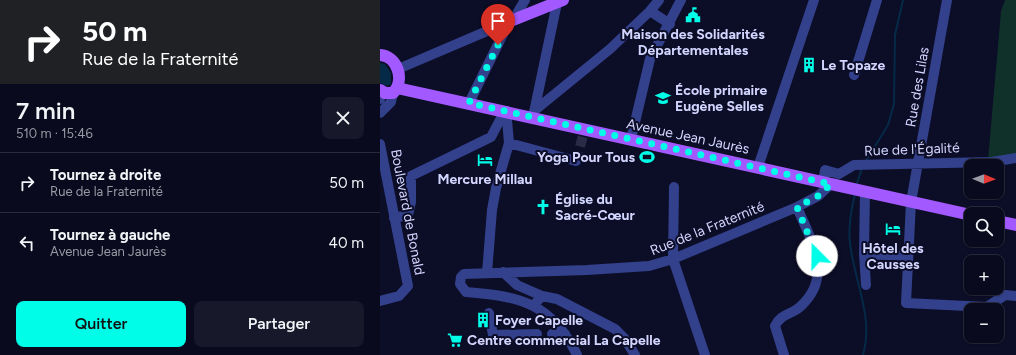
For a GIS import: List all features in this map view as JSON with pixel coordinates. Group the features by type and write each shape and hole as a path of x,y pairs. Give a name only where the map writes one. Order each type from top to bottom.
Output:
{"main road":[{"path":"511,21 560,1"},
{"path":"380,55 389,58 398,69 400,76 386,92"},
{"name":"Avenue Jean Jaurès","path":"386,92 469,103 506,114 533,114 584,131 631,139 964,213"},
{"path":"1004,222 1016,225"}],"street":[{"path":"526,0 528,7 533,12"},
{"path":"469,103 511,21 526,0"},
{"path":"533,114 610,49 650,11 659,0"},
{"path":"631,139 650,59 670,24 681,0"},
{"path":"758,167 814,0"},
{"path":"854,75 877,0"},
{"name":"Rue des Lilas","path":"947,0 912,202 906,304 988,307 1005,295 1016,296"},
{"path":"533,114 560,1"},
{"path":"650,11 670,24"},
{"path":"398,69 511,21"},
{"path":"380,113 391,102 386,92"},
{"path":"394,218 408,215 411,202 412,176 491,137 501,118 506,114 509,143 496,188 492,210 487,273"},
{"path":"509,143 548,155 576,161"},
{"name":"Boulevard de Bonald","path":"380,144 383,183 394,218 408,286 399,296 380,302"},
{"name":"Rue de l'Égalité","path":"827,183 825,170 839,174 854,165 992,162 1016,158"},
{"name":"Rue de la Fraternité","path":"533,306 500,295 466,292 460,284 461,277 464,274 587,270 649,266 673,259 797,207 818,196 827,183"},
{"path":"674,187 673,259 705,355"},
{"path":"865,191 864,254 866,285"},
{"path":"784,355 775,326 778,319 800,307 810,297 817,284 819,269 817,256 797,207"},
{"path":"864,254 908,256"},
{"path":"503,272 517,285 542,296 557,298 615,329 625,338 635,355"},
{"path":"542,296 533,306 554,322 565,334 577,355"},
{"path":"489,313 493,335 536,334"},
{"path":"552,334 565,334"}],"green space":[{"path":"1005,0 1016,0 1016,156 988,159 1001,11"}],"water":[{"path":"380,63 385,64 391,73 391,84 387,86 380,83"}],"waterway":[{"path":"866,161 888,125 894,104 895,35 903,0"},
{"path":"856,186 862,168"},
{"path":"855,194 850,218 849,237 852,257 865,312 866,341 863,355"}],"tunnel":[{"path":"576,161 584,132"}],"place":[{"name":"Maison des Solidarités Départementales","path":"693,15"},
{"name":"Le Topaze","path":"809,65"},
{"name":"École primaire Eugène Selles","path":"663,98"},
{"name":"Yoga Pour Tous","path":"647,157"},
{"name":"Mercure Millau","path":"485,160"},
{"name":"Église du Sacré-Cœur","path":"543,207"},
{"name":"Hôtel des Causses","path":"893,229"},
{"name":"Foyer Capelle","path":"483,320"},
{"name":"Centre commercial La Capelle","path":"455,340"}],"route":[{"path":"498,45 469,103 831,184 818,196 797,207 817,256"}]}
